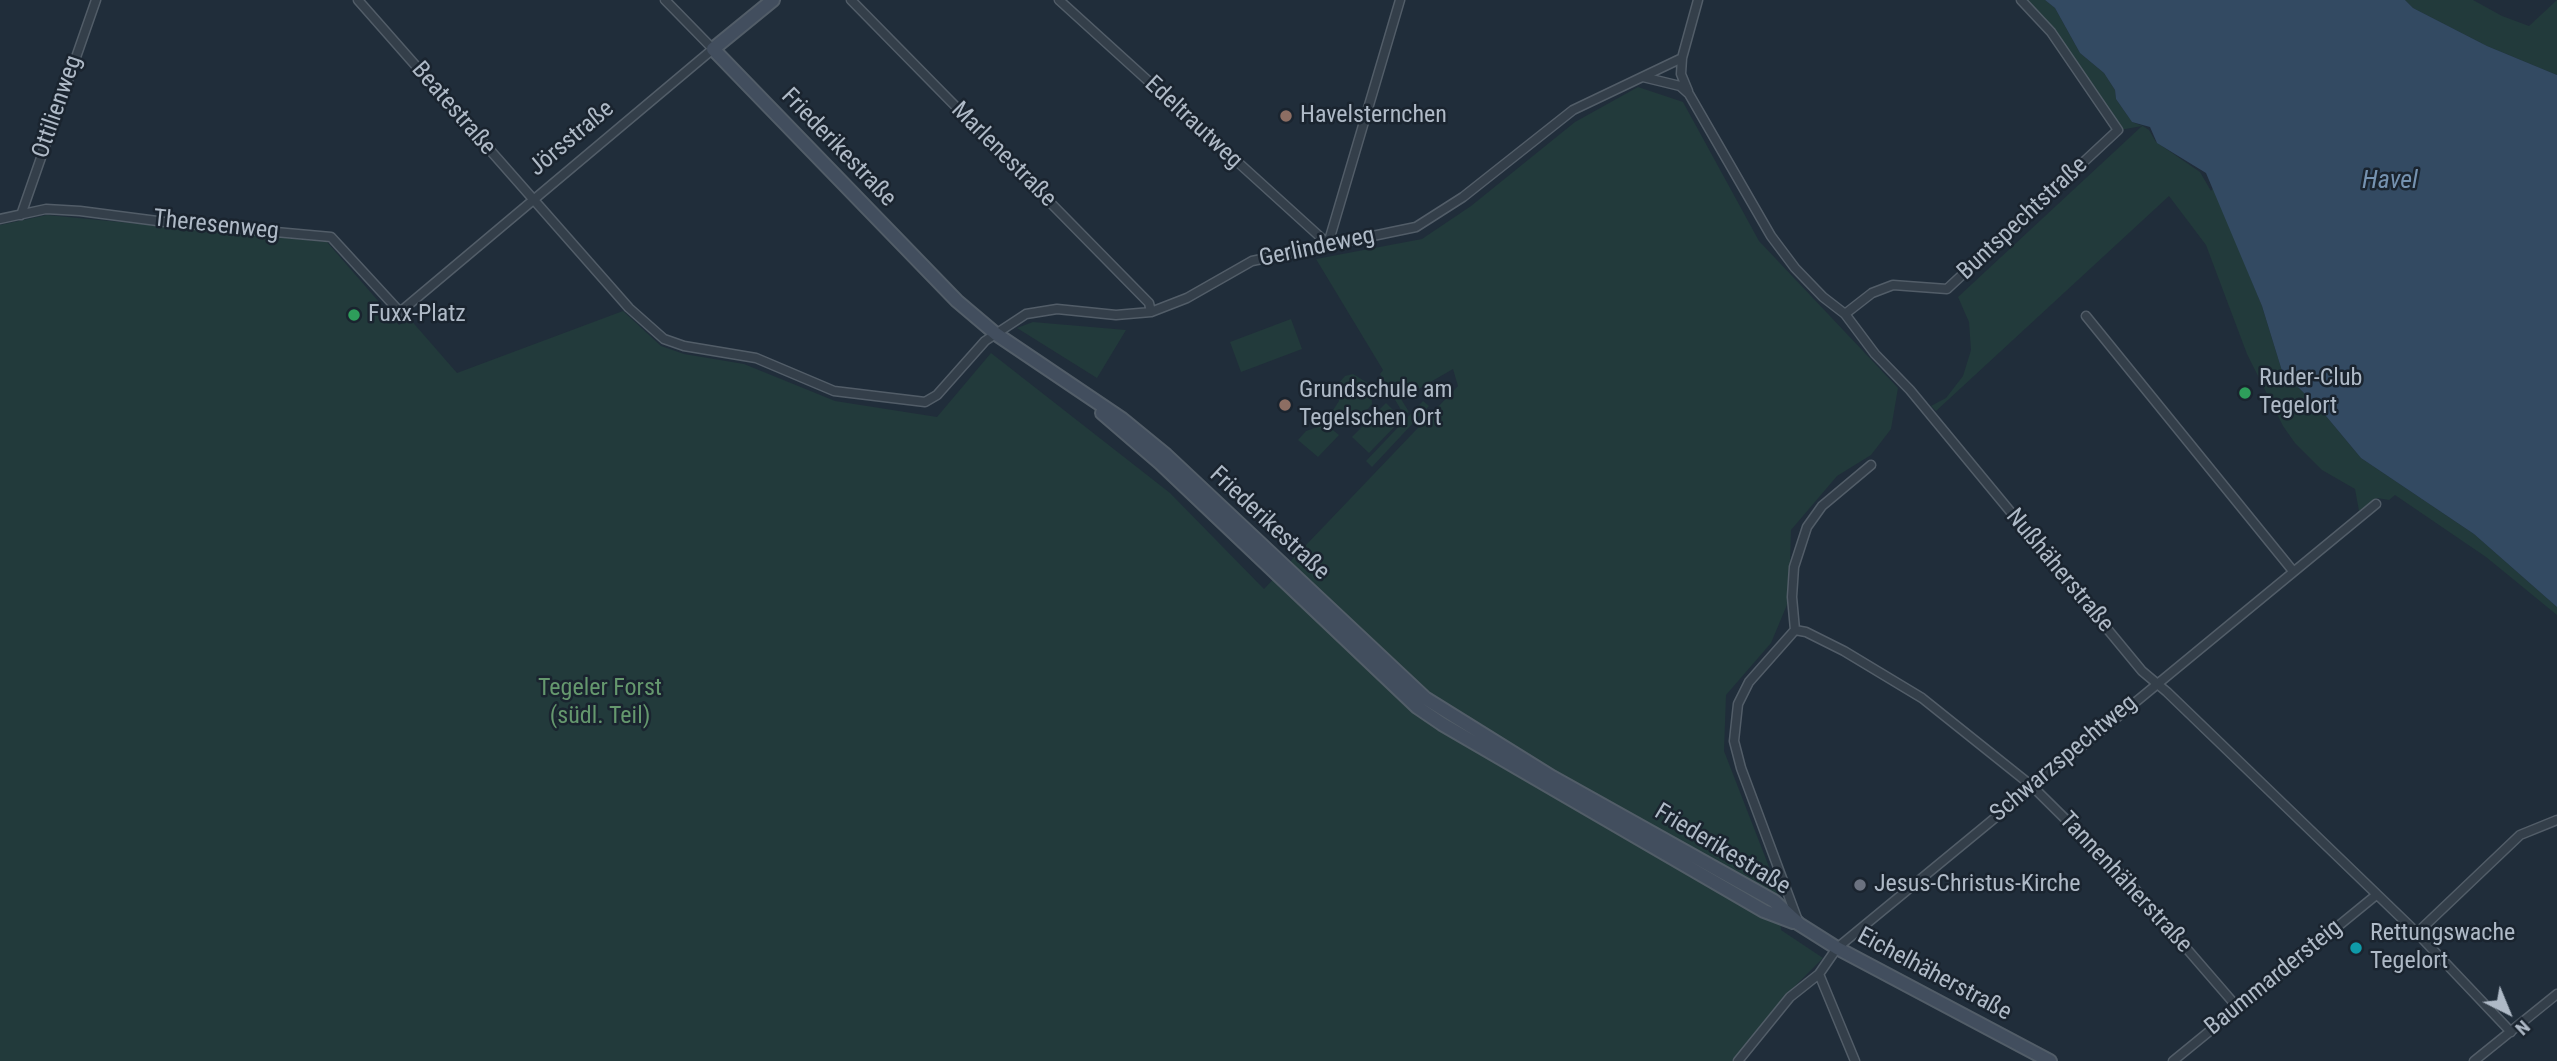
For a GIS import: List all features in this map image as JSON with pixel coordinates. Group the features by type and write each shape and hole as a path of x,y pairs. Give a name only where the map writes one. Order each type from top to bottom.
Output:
{"street":[{"name":"Ottilienweg","path":"20,215 96,0"},
{"name":"Beatestraße","path":"358,0 629,309 664,339"},
{"name":"Friederikestraße","path":"665,0 957,301 996,334 1084,396 1160,463 1417,707 1764,911 1799,924"},
{"name":"Jörsstraße","path":"400,312 773,0"},
{"name":"Marlenestraße","path":"851,0 1149,303 1150,312"},
{"name":"Edeltrautweg","path":"1059,0 1328,244"},
{"path":"1328,244 1400,0"},
{"path":"1682,58 1698,0"},
{"name":"Buntspechtstraße","path":"1845,314 1882,287 1899,284 1943,290 1950,287 2118,130 2051,32 2021,0"},
{"name":"Gerlindeweg","path":"664,339 684,346 756,358 834,391 925,402 937,395 985,341 1026,314 1046,309 1116,315 1150,312 1187,298 1252,261 1404,231 1440,215 1573,110 1682,58"},
{"name":"Nußhäherstraße","path":"1682,58 1681,74 1689,94 1771,236 1815,290 1845,314 1875,354 1910,390 2142,671 2375,896 2417,933 2511,1032"},
{"path":"1643,77 1680,86 1689,94"},
{"name":"Theresenweg","path":"0,219 46,209 331,237 400,312"},
{"path":"2086,316 2293,571"},
{"path":"1799,924 1741,768 1734,732 1738,704 1749,682 1795,630 1792,597 1794,567 1807,527 1822,506 1871,465"},
{"name":"Schwarzspechtweg","path":"1738,1061 1790,997 1819,974 1837,948 2376,504"},
{"name":"Tannenhäherstraße","path":"1795,630 1806,632 1844,651 1922,698 2032,786 2129,882 2238,1008"},
{"path":"2417,933 2520,835 2557,820"},
{"name":"Baummardersteig","path":"2173,1061 2375,896"},
{"name":"Eichelhäherstraße","path":"1799,924 1837,948 2050,1061"},
{"path":"1819,974 1855,1061"},
{"path":"2474,1061 2557,994"}],"green space":[{"path":"2027,0 2045,0 2055,8 2080,53 2104,73 2115,90 2116,99 2132,122 2143,126 2149,130 2156,142 2200,172 2211,191 2214,187 2262,306 2282,371 2321,410 2361,458 2474,534 2557,607 2557,615 2486,557 2395,495 2389,500 2377,498 2359,511 2355,489 2322,470 2295,443 2283,426 2247,354 2206,245 2169,196 1936,411 1931,406 1946,398 1963,376 1971,350 1969,322 1958,297 2142,126 2120,130 2055,31"},
{"path":"2405,0 2473,0 2502,16 2529,26 2557,0 2557,75 2487,46 2413,8"},
{"name":"Tegeler Forst (südl. Teil)","path":"1638,87 1683,102 1759,241 1898,388 1891,429 1871,455 1837,476 1791,530 1789,600 1771,643 1726,695 1724,751 1778,890 1781,930 1823,958 1787,994 1733,1061 0,1061 0,225 47,215 327,242 399,325 409,318 457,373 623,311 661,346 684,354 744,364 835,401 937,417 991,353 1170,493 1264,589 1458,386 1453,369 1401,399 1409,412 1404,415 1380,374 1383,370 1316,259 1422,239 1471,206 1575,122"},
{"path":"1291,319 1302,349 1241,372 1230,342"},
{"path":"1033,322 1126,330 1097,378 1017,328"},
{"path":"1353,374 1371,385 1372,404 1358,421 1341,428 1328,418 1339,401 1339,383 1345,376"},
{"path":"1423,401 1429,406 1372,467 1366,461"},
{"path":"1386,403 1402,419 1369,453 1352,437"},
{"path":"1320,426 1329,427 1339,435 1318,457 1298,440 1306,431"}],"water":[{"name":"Havel","path":"2045,0 2405,0 2413,8 2487,46 2557,75 2557,607 2474,534 2361,458 2321,410 2282,371 2262,306 2206,173 2157,143 2150,127 2132,122 2116,99 2115,90 2104,73 2080,53 2055,8"}],"place":[{"name":"Havelsternchen","path":"1286,116"},
{"name":"Fuxx-Platz","path":"354,315"},
{"name":"Ruder-Club Tegelort","path":"2245,393"},
{"name":"Grundschule am Tegelschen Ort","path":"1285,405"},
{"name":"Jesus-Christus-Kirche","path":"1860,885"},
{"name":"Rettungswache Tegelort","path":"2356,948"}]}
